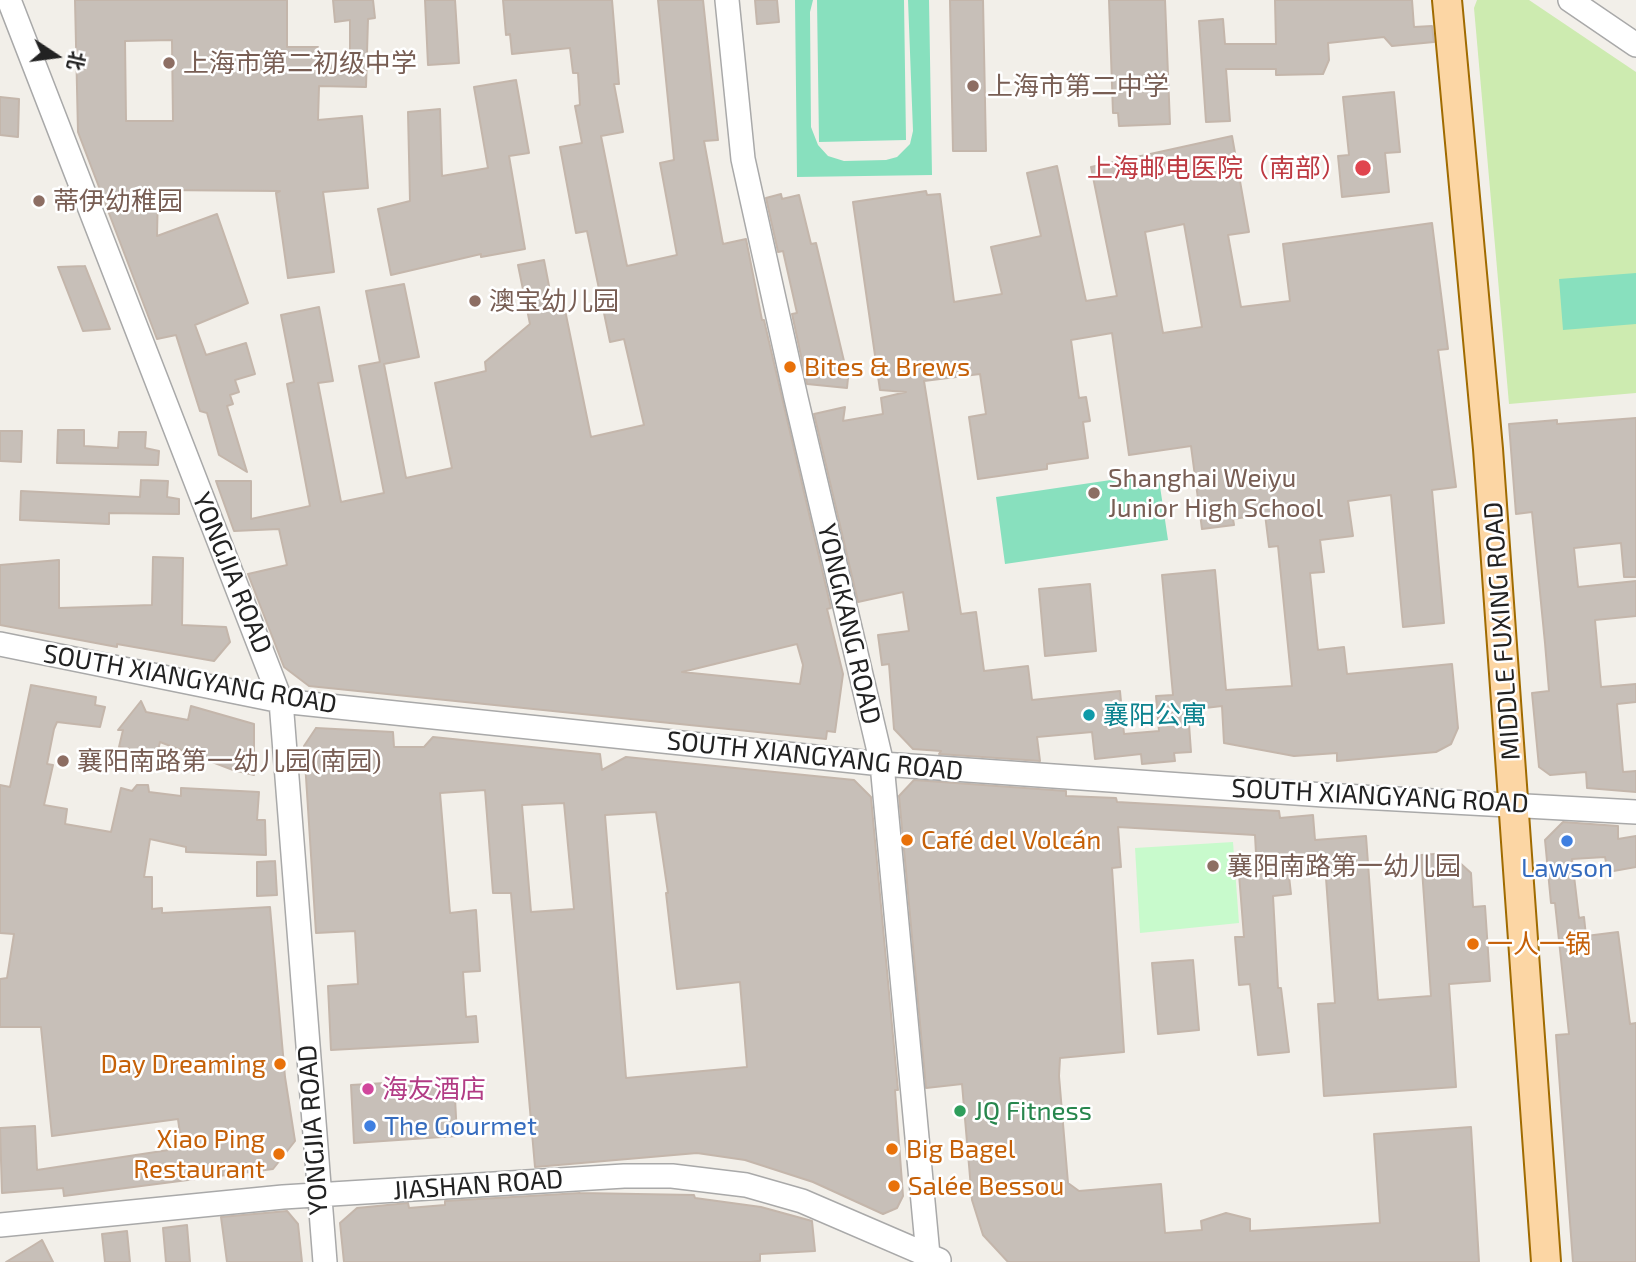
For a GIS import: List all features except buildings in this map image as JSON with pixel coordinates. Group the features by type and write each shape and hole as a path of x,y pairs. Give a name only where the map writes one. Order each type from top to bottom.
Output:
{"main road":[{"name":"MIDDLE FUXING ROAD","path":"1447,0 1488,449 1546,1262"}],"street":[{"name":"YONGJIA ROAD","path":"9,0 281,701 325,1262"},
{"name":"YONGKANG ROAD","path":"727,0 746,172 882,764 935,1258"},
{"path":"1570,0 1636,45"},
{"name":"SOUTH XIANGYANG ROAD","path":"0,644 281,701 882,764 1324,795 1515,803 1636,812"},
{"name":"JIASHAN ROAD","path":"0,1225 318,1195 624,1175 692,1177 746,1185 802,1201 935,1258"}],"green space":[{"path":"795,0 813,0 810,12 811,127 818,145 828,156 844,161 886,160 897,157 910,144 913,131 908,0 929,0 932,175 797,177"},
{"path":"817,0 904,0 906,140 819,142"},
{"path":"1477,0 1529,0 1636,72 1636,393 1509,404 1474,8"},
{"path":"1636,273 1636,324 1563,330 1559,279"},
{"path":"1158,473 1168,540 1005,564 996,497"},
{"path":"1233,842 1239,923 1140,933 1135,848"}],"place":[{"name":"上海市第二初级中学","path":"169,63"},
{"name":"上海市第二中学","path":"973,86"},
{"name":"上海邮电医院（南部）","path":"1363,168"},
{"name":"蒂伊幼稚园","path":"39,201"},
{"name":"澳宝幼儿园","path":"475,301"},
{"name":"Bites & Brews","path":"790,367"},
{"name":"Shanghai Weiyu Junior High School","path":"1094,493"},
{"name":"襄阳公寓","path":"1089,715"},
{"name":"襄阳南路第一幼儿园(南园)","path":"63,761"},
{"name":"Café del Volcán","path":"907,840"},
{"name":"Lawson","path":"1567,841"},
{"name":"襄阳南路第一幼儿园","path":"1213,866"},
{"name":"一人一锅","path":"1473,944"},
{"name":"Day Dreaming","path":"280,1064"},
{"name":"海友酒店","path":"368,1089"},
{"name":"JQ Fitness","path":"960,1111"},
{"name":"The Gourmet","path":"370,1126"},
{"name":"Big Bagel","path":"892,1149"},
{"name":"Xiao Ping Restaurant","path":"279,1154"},
{"name":"Salée Bessou","path":"894,1186"}]}
